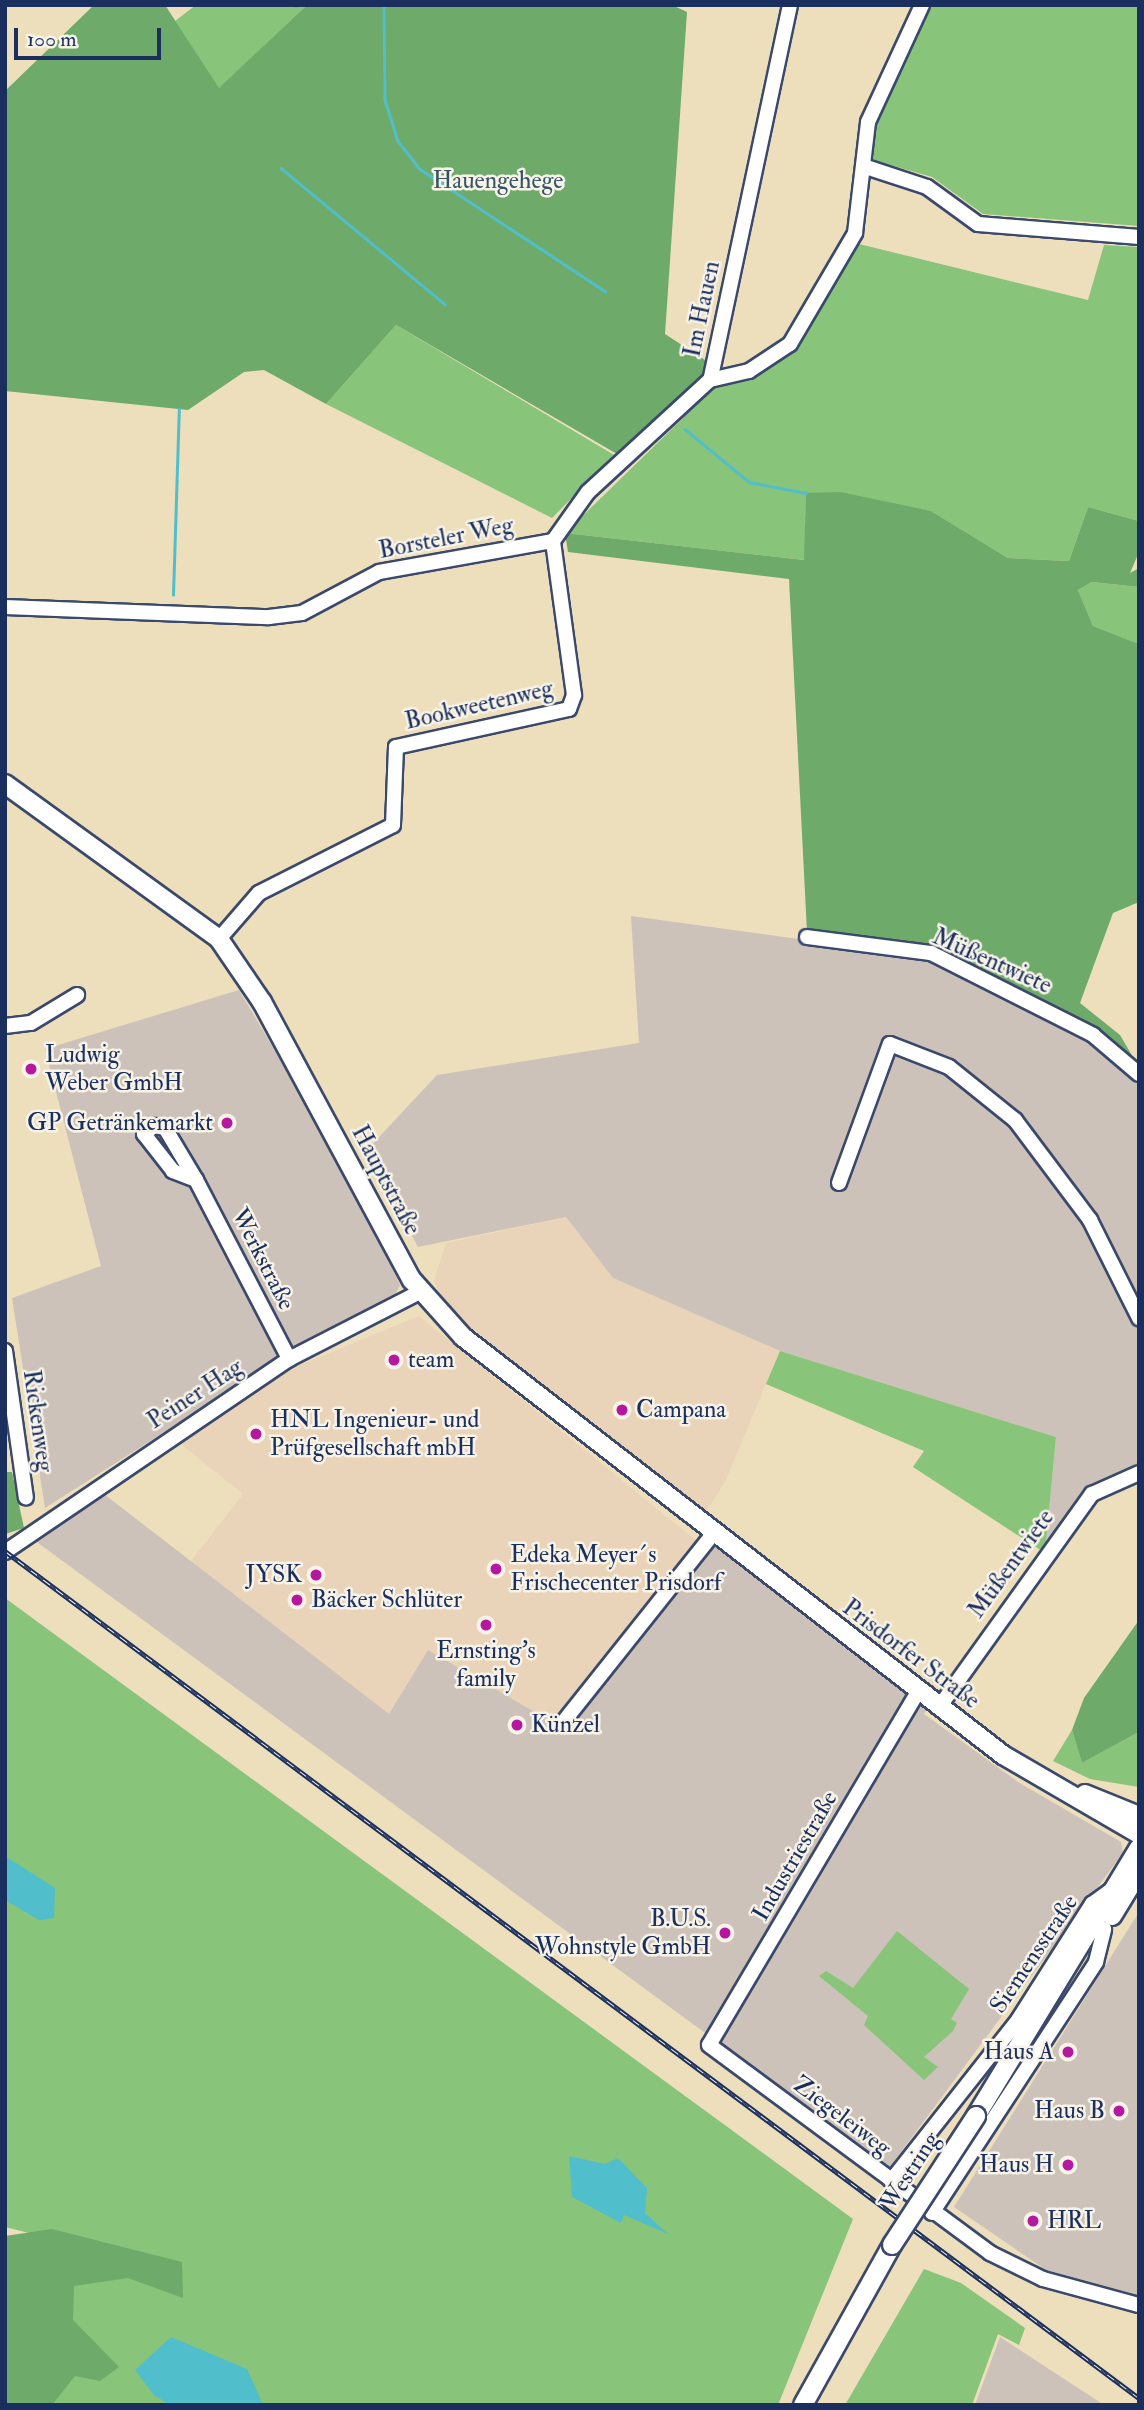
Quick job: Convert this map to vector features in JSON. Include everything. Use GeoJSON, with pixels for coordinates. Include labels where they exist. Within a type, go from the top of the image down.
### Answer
{"type":"FeatureCollection","features":[{"type":"Feature","properties":{"kind":"main road","name":"Hauptstraße"},"geometry":{"type":"LineString","coordinates":[[5,784],[219,939],[262,1002],[420,1292],[486,1357],[761,1572]]}},
{"type":"Feature","properties":{"kind":"main road","name":"Prisdorfer Straße"},"geometry":{"type":"LineString","coordinates":[[761,1572],[1032,1774],[1139,1834]]}},
{"type":"Feature","properties":{"kind":"main road","name":"Prisdorfer Straße"},"geometry":{"type":"LineString","coordinates":[[1032,1774],[1139,1815]]}},
{"type":"Feature","properties":{"kind":"main road"},"geometry":{"type":"LineString","coordinates":[[1119,1807],[1139,1805]]}},
{"type":"Feature","properties":{"kind":"main road","name":"Westring"},"geometry":{"type":"LineString","coordinates":[[1076,1975],[1114,1889],[1139,1848]]}},
{"type":"Feature","properties":{"kind":"main road","name":"Westring"},"geometry":{"type":"LineString","coordinates":[[803,2405],[892,2245],[976,2116],[1076,1975],[1139,1872]]}},
{"type":"Feature","properties":{"kind":"street","name":"Im Hauen"},"geometry":{"type":"LineString","coordinates":[[790,5],[710,380],[750,371],[790,344],[855,233],[868,122],[922,5]]}},
{"type":"Feature","properties":{"kind":"street"},"geometry":{"type":"LineString","coordinates":[[863,166],[927,187],[978,224],[1139,237]]}},
{"type":"Feature","properties":{"kind":"street"},"geometry":{"type":"LineString","coordinates":[[553,541],[588,492],[710,380]]}},
{"type":"Feature","properties":{"kind":"street","name":"Borsteler Weg"},"geometry":{"type":"LineString","coordinates":[[5,607],[269,617],[311,609],[379,572],[553,541]]}},
{"type":"Feature","properties":{"kind":"street","name":"Bookweetenweg"},"geometry":{"type":"LineString","coordinates":[[219,939],[259,893],[393,825],[396,747],[569,709],[574,695],[553,541]]}},
{"type":"Feature","properties":{"kind":"street","name":"Müßentwiete"},"geometry":{"type":"LineString","coordinates":[[807,937],[931,953],[1093,1035],[1139,1074]]}},
{"type":"Feature","properties":{"kind":"street"},"geometry":{"type":"LineString","coordinates":[[5,1026],[31,1023],[77,995]]}},
{"type":"Feature","properties":{"kind":"street"},"geometry":{"type":"LineString","coordinates":[[839,1182],[890,1044],[949,1067],[1015,1120],[1090,1220],[1139,1318]]}},
{"type":"Feature","properties":{"kind":"street","name":"Werkstraße"},"geometry":{"type":"LineString","coordinates":[[196,1180],[289,1359]]}},
{"type":"Feature","properties":{"kind":"street","name":"Peiner Hag"},"geometry":{"type":"LineString","coordinates":[[5,1552],[289,1359],[420,1292]]}},
{"type":"Feature","properties":{"kind":"street","name":"Rickenweg"},"geometry":{"type":"LineString","coordinates":[[5,1351],[26,1498]]}},
{"type":"Feature","properties":{"kind":"street","name":"Müßentwiete"},"geometry":{"type":"LineString","coordinates":[[940,1706],[1092,1494],[1139,1473]]}},
{"type":"Feature","properties":{"kind":"street"},"geometry":{"type":"LineString","coordinates":[[565,1720],[713,1534]]}},
{"type":"Feature","properties":{"kind":"street","name":"Industriestraße"},"geometry":{"type":"LineString","coordinates":[[709,2045],[919,1690]]}},
{"type":"Feature","properties":{"kind":"street","name":"Siemensstraße"},"geometry":{"type":"LineString","coordinates":[[891,2181],[980,2070],[1073,1936],[1092,1904],[1114,1889]]}},
{"type":"Feature","properties":{"kind":"street"},"geometry":{"type":"LineString","coordinates":[[932,2213],[1076,1975]]}},
{"type":"Feature","properties":{"kind":"street","name":"Ziegeleiweg"},"geometry":{"type":"LineString","coordinates":[[709,2045],[932,2213],[1017,2267],[1101,2299],[1139,2305]]}},
{"type":"Feature","properties":{"kind":"shaded area"},"geometry":{"type":"Polygon","coordinates":[[[631,916],[924,956],[1088,1038],[1129,1068],[1139,1085],[1139,1473],[1093,1499],[1045,1553],[1056,1437],[780,1351],[613,1278],[566,1217],[418,1247],[366,1151],[437,1075],[639,1043],[631,916]]]}},
{"type":"Feature","properties":{"kind":"shaded area"},"geometry":{"type":"Polygon","coordinates":[[[239,990],[348,1174],[400,1285],[394,1297],[299,1346],[45,1508],[12,1298],[101,1266],[45,1049],[239,990]]]}},
{"type":"Feature","properties":{"kind":"shaded area"},"geometry":{"type":"Polygon","coordinates":[[[566,1217],[613,1278],[780,1351],[725,1482],[702,1518],[447,1312],[434,1281],[446,1243],[566,1217]]]}},
{"type":"Feature","properties":{"kind":"shaded area"},"geometry":{"type":"Polygon","coordinates":[[[419,1316],[708,1550],[559,1726],[428,1650],[389,1715],[191,1561],[243,1494],[177,1441],[293,1368],[419,1316]]]}},
{"type":"Feature","properties":{"kind":"shaded area"},"geometry":{"type":"Polygon","coordinates":[[[100,1491],[389,1714],[428,1650],[559,1726],[713,1545],[928,1707],[924,1714],[1018,1782],[1121,1842],[1123,1853],[889,2168],[34,1540],[100,1491]]]}},
{"type":"Feature","properties":{"kind":"shaded area"},"geometry":{"type":"Polygon","coordinates":[[[1139,1912],[1139,2297],[1046,2270],[954,2207],[1139,1912]]]}},
{"type":"Feature","properties":{"kind":"shaded area"},"geometry":{"type":"Polygon","coordinates":[[[1000,2337],[1104,2405],[975,2405],[1000,2337]]]}},
{"type":"Feature","properties":{"kind":"green space","name":"Hauengehege"},"geometry":{"type":"Polygon","coordinates":[[[94,5],[165,5],[219,88],[307,5],[672,5],[687,12],[665,334],[708,362],[705,376],[617,454],[396,325],[326,404],[264,370],[244,372],[188,410],[5,391],[5,91],[94,5]]]}},
{"type":"Feature","properties":{"kind":"green space"},"geometry":{"type":"Polygon","coordinates":[[[196,5],[307,5],[219,89],[175,21],[196,5]]]}},
{"type":"Feature","properties":{"kind":"green space"},"geometry":{"type":"Polygon","coordinates":[[[930,5],[1139,5],[1139,226],[983,214],[932,177],[873,160],[874,121],[930,5]]]}},
{"type":"Feature","properties":{"kind":"green space"},"geometry":{"type":"Polygon","coordinates":[[[859,244],[1088,300],[1104,245],[1139,247],[1139,521],[1088,507],[1069,561],[1008,558],[931,511],[806,493],[805,560],[565,533],[714,388],[751,380],[798,349],[859,244]]]}},
{"type":"Feature","properties":{"kind":"green space"},"geometry":{"type":"Polygon","coordinates":[[[396,325],[614,455],[552,518],[326,404],[396,325]]]}},
{"type":"Feature","properties":{"kind":"green space"},"geometry":{"type":"Polygon","coordinates":[[[840,492],[931,511],[1008,558],[1069,561],[1088,507],[1139,521],[1139,552],[1130,573],[1139,568],[1139,587],[1092,582],[1078,590],[1093,626],[1139,644],[1139,902],[1113,913],[1080,1003],[1120,1035],[1137,1064],[932,950],[807,932],[789,579],[568,552],[565,533],[804,560],[806,493],[840,492]]]}},
{"type":"Feature","properties":{"kind":"green space"},"geometry":{"type":"Polygon","coordinates":[[[1092,582],[1139,587],[1139,644],[1093,626],[1078,590],[1092,582]]]}},
{"type":"Feature","properties":{"kind":"green space"},"geometry":{"type":"Polygon","coordinates":[[[780,1351],[1056,1437],[1045,1553],[913,1467],[924,1451],[766,1384],[780,1351]]]}},
{"type":"Feature","properties":{"kind":"green space"},"geometry":{"type":"Polygon","coordinates":[[[5,1472],[12,1472],[24,1528],[5,1534],[5,1472]]]}},
{"type":"Feature","properties":{"kind":"green space"},"geometry":{"type":"Polygon","coordinates":[[[5,1598],[853,2219],[778,2405],[41,2405],[73,2244],[5,2227],[5,1598]]]}},
{"type":"Feature","properties":{"kind":"green space"},"geometry":{"type":"Polygon","coordinates":[[[1139,1620],[1139,1732],[1082,1763],[1072,1730],[1084,1698],[1139,1620]]]}},
{"type":"Feature","properties":{"kind":"green space"},"geometry":{"type":"Polygon","coordinates":[[[1072,1730],[1082,1763],[1139,1732],[1139,1787],[1090,1779],[1053,1761],[1072,1730]]]}},
{"type":"Feature","properties":{"kind":"green space"},"geometry":{"type":"Polygon","coordinates":[[[897,1931],[969,1989],[951,2019],[957,2023],[953,2031],[924,2057],[938,2067],[924,2080],[864,2025],[868,2016],[819,1976],[826,1971],[853,1988],[897,1931]]]}},
{"type":"Feature","properties":{"kind":"green space"},"geometry":{"type":"Polygon","coordinates":[[[52,2229],[182,2262],[183,2298],[128,2278],[74,2286],[73,2320],[119,2367],[100,2381],[75,2376],[52,2405],[5,2405],[5,2236],[52,2229]]]}},
{"type":"Feature","properties":{"kind":"green space"},"geometry":{"type":"Polygon","coordinates":[[[924,2269],[961,2283],[1025,2328],[1019,2345],[998,2334],[972,2405],[845,2405],[924,2269]]]}},
{"type":"Feature","properties":{"kind":"water"},"geometry":{"type":"Polygon","coordinates":[[[5,1856],[55,1888],[54,1918],[39,1920],[5,1900],[5,1856]]]}},
{"type":"Feature","properties":{"kind":"water"},"geometry":{"type":"Polygon","coordinates":[[[569,2156],[605,2164],[618,2158],[647,2188],[645,2213],[668,2234],[624,2215],[621,2223],[572,2197],[569,2156]]]}},
{"type":"Feature","properties":{"kind":"water"},"geometry":{"type":"Polygon","coordinates":[[[171,2337],[247,2369],[263,2405],[170,2405],[154,2395],[135,2370],[171,2337]]]}},
{"type":"Feature","properties":{"kind":"waterway"},"geometry":{"type":"LineString","coordinates":[[384,5],[385,100],[398,141],[420,169],[605,291]]}},
{"type":"Feature","properties":{"kind":"waterway"},"geometry":{"type":"LineString","coordinates":[[281,168],[445,304]]}},
{"type":"Feature","properties":{"kind":"waterway"},"geometry":{"type":"LineString","coordinates":[[173,595],[179,409]]}},
{"type":"Feature","properties":{"kind":"waterway"},"geometry":{"type":"LineString","coordinates":[[685,429],[749,482],[806,493]]}},
{"type":"Feature","properties":{"kind":"railway"},"geometry":{"type":"LineString","coordinates":[[5,1551],[1139,2398]]}},
{"type":"Feature","properties":{"kind":"place","name":"Ludwig Weber GmbH"},"geometry":{"type":"Point","coordinates":[31,1069]}},
{"type":"Feature","properties":{"kind":"place","name":"GP Getränkemarkt"},"geometry":{"type":"Point","coordinates":[227,1123]}},
{"type":"Feature","properties":{"kind":"place","name":"team"},"geometry":{"type":"Point","coordinates":[394,1360]}},
{"type":"Feature","properties":{"kind":"place","name":"Campana"},"geometry":{"type":"Point","coordinates":[622,1410]}},
{"type":"Feature","properties":{"kind":"place","name":"HNL Ingenieur- und Prüfgesellschaft mbH"},"geometry":{"type":"Point","coordinates":[256,1434]}},
{"type":"Feature","properties":{"kind":"place","name":"Edeka Meyer´s Frischecenter Prisdorf"},"geometry":{"type":"Point","coordinates":[496,1569]}},
{"type":"Feature","properties":{"kind":"place","name":"JYSK"},"geometry":{"type":"Point","coordinates":[316,1575]}},
{"type":"Feature","properties":{"kind":"place","name":"Bäcker Schlüter"},"geometry":{"type":"Point","coordinates":[297,1600]}},
{"type":"Feature","properties":{"kind":"place","name":"Ernsting's family"},"geometry":{"type":"Point","coordinates":[486,1625]}},
{"type":"Feature","properties":{"kind":"place","name":"Künzel"},"geometry":{"type":"Point","coordinates":[517,1725]}},
{"type":"Feature","properties":{"kind":"place","name":"B.U.S. Wohnstyle GmbH"},"geometry":{"type":"Point","coordinates":[725,1933]}},
{"type":"Feature","properties":{"kind":"place","name":"Haus A"},"geometry":{"type":"Point","coordinates":[1068,2052]}},
{"type":"Feature","properties":{"kind":"place","name":"Haus B"},"geometry":{"type":"Point","coordinates":[1119,2111]}},
{"type":"Feature","properties":{"kind":"place","name":"Haus H"},"geometry":{"type":"Point","coordinates":[1068,2165]}},
{"type":"Feature","properties":{"kind":"place","name":"HRL"},"geometry":{"type":"Point","coordinates":[1033,2221]}}]}
